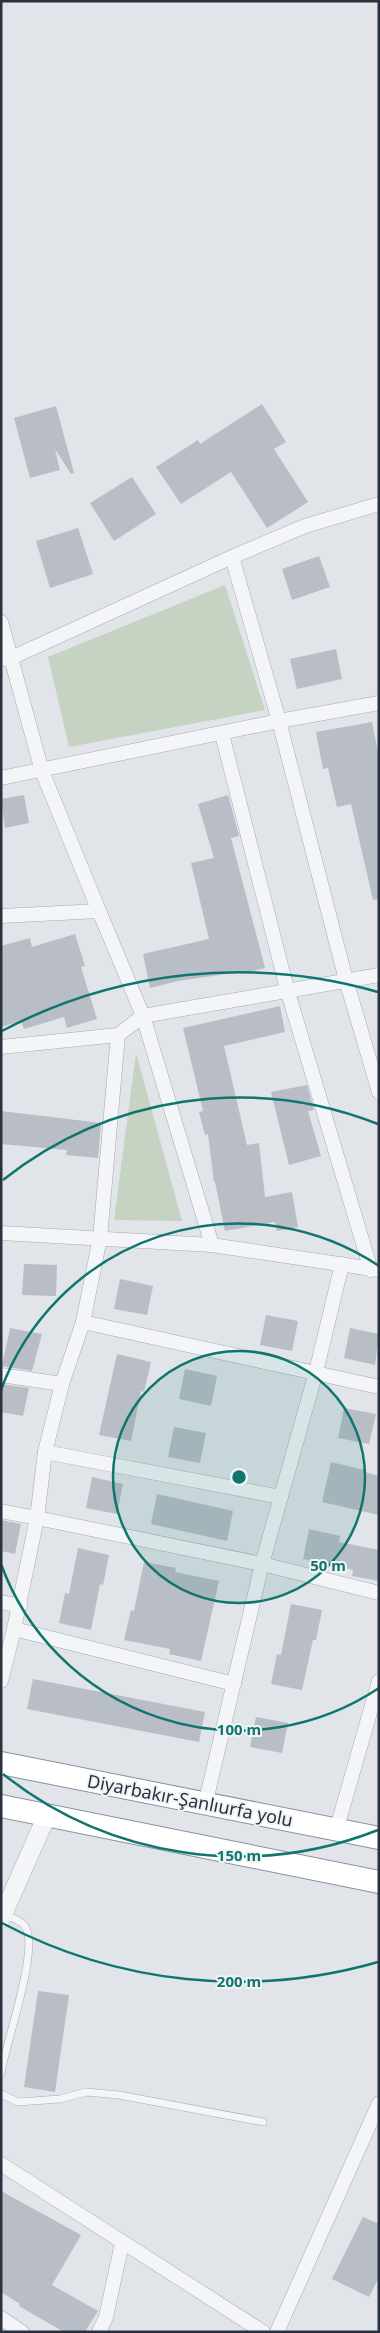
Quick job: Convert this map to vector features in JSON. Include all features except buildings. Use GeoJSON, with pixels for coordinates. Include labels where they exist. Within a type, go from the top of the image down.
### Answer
{"type":"FeatureCollection","features":[{"type":"Feature","properties":{"kind":"highway","name":"Diyarbakır-Şanlıurfa yolu"},"geometry":{"type":"LineString","coordinates":[[1,1763],[379,1838]]}},
{"type":"Feature","properties":{"kind":"highway"},"geometry":{"type":"LineString","coordinates":[[1,1806],[379,1882]]}},
{"type":"Feature","properties":{"kind":"street"},"geometry":{"type":"LineString","coordinates":[[6,659],[305,526],[379,504]]}},
{"type":"Feature","properties":{"kind":"street"},"geometry":{"type":"LineString","coordinates":[[232,557],[279,721],[346,980],[379,1092]]}},
{"type":"Feature","properties":{"kind":"street"},"geometry":{"type":"LineString","coordinates":[[1,622],[6,659],[42,770],[98,911],[143,1016],[212,1245]]}},
{"type":"Feature","properties":{"kind":"street"},"geometry":{"type":"LineString","coordinates":[[1,778],[279,721],[379,703]]}},
{"type":"Feature","properties":{"kind":"street"},"geometry":{"type":"LineString","coordinates":[[1,1232],[212,1245],[375,1270],[287,990],[222,734]]}},
{"type":"Feature","properties":{"kind":"street"},"geometry":{"type":"LineString","coordinates":[[1,916],[98,911]]}},
{"type":"Feature","properties":{"kind":"street"},"geometry":{"type":"LineString","coordinates":[[1,1047],[118,1035],[143,1016],[379,975]]}},
{"type":"Feature","properties":{"kind":"street"},"geometry":{"type":"LineString","coordinates":[[1,1681],[20,1606],[37,1518],[45,1452],[62,1384],[83,1322],[100,1238],[118,1035]]}},
{"type":"Feature","properties":{"kind":"street"},"geometry":{"type":"LineString","coordinates":[[205,1805],[262,1564],[316,1372],[342,1264]]}},
{"type":"Feature","properties":{"kind":"street"},"geometry":{"type":"LineString","coordinates":[[83,1322],[379,1387]]}},
{"type":"Feature","properties":{"kind":"street"},"geometry":{"type":"LineString","coordinates":[[1,1375],[62,1384]]}},
{"type":"Feature","properties":{"kind":"street"},"geometry":{"type":"LineString","coordinates":[[45,1452],[281,1497]]}},
{"type":"Feature","properties":{"kind":"street"},"geometry":{"type":"LineString","coordinates":[[1,1511],[262,1564],[379,1593]]}},
{"type":"Feature","properties":{"kind":"street"},"geometry":{"type":"LineString","coordinates":[[1,1602],[20,1606]]}},
{"type":"Feature","properties":{"kind":"street"},"geometry":{"type":"LineString","coordinates":[[14,1629],[234,1684]]}},
{"type":"Feature","properties":{"kind":"street"},"geometry":{"type":"LineString","coordinates":[[336,1830],[379,1681]]}},
{"type":"Feature","properties":{"kind":"street"},"geometry":{"type":"LineString","coordinates":[[2,1917],[47,1815]]}},
{"type":"Feature","properties":{"kind":"street"},"geometry":{"type":"LineString","coordinates":[[277,2332],[379,2102]]}},
{"type":"Feature","properties":{"kind":"street"},"geometry":{"type":"LineString","coordinates":[[1,2164],[263,2332]]}},
{"type":"Feature","properties":{"kind":"street"},"geometry":{"type":"LineString","coordinates":[[99,2332],[106,2317],[122,2243]]}},
{"type":"Feature","properties":{"kind":"street"},"geometry":{"type":"LineString","coordinates":[[1,2318],[22,2332]]}},
{"type":"Feature","properties":{"kind":"lane"},"geometry":{"type":"LineString","coordinates":[[1,2074],[9,2036],[21,1995],[29,1950],[29,1936],[24,1925],[2,1917]]}},
{"type":"Feature","properties":{"kind":"lane"},"geometry":{"type":"LineString","coordinates":[[1,2094],[18,2102],[60,2099],[86,2092],[119,2095],[263,2122]]}},
{"type":"Feature","properties":{"kind":"green space"},"geometry":{"type":"Polygon","coordinates":[[[225,585],[265,710],[69,747],[48,657],[225,585]]]}},
{"type":"Feature","properties":{"kind":"green space"},"geometry":{"type":"Polygon","coordinates":[[[136,1053],[182,1221],[114,1220],[136,1053]]]}}]}
